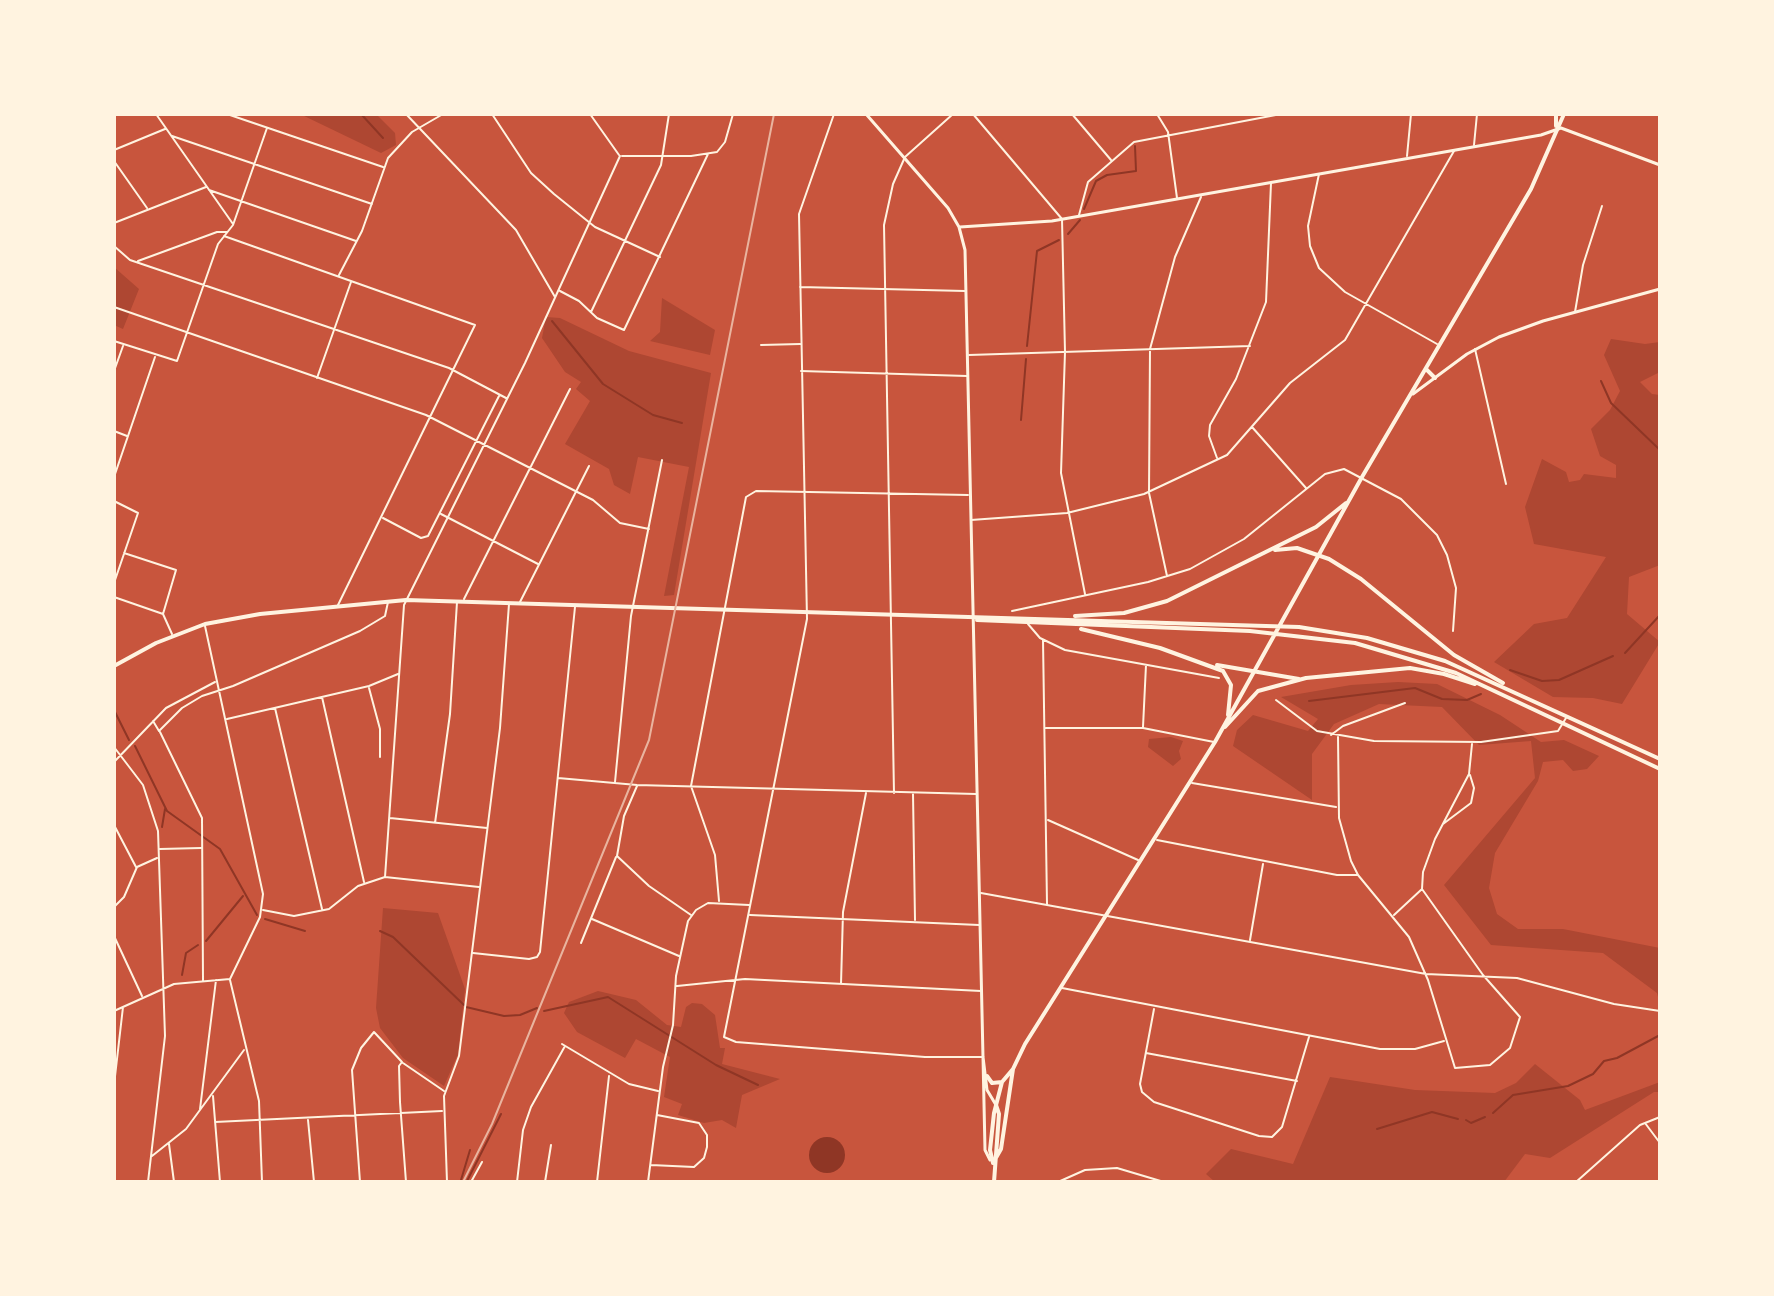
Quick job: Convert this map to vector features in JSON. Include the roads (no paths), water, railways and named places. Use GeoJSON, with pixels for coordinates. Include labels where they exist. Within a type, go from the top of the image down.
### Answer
{"type":"FeatureCollection","features":[{"type":"Feature","properties":{"kind":"highway"},"geometry":{"type":"LineString","coordinates":[[1556,114],[1556,129]]}},
{"type":"Feature","properties":{"kind":"highway"},"geometry":{"type":"LineString","coordinates":[[994,1182],[992,1162],[999,1114],[996,1105],[1002,1082],[1013,1069],[1215,742],[1362,477],[1531,189],[1564,114]]}},
{"type":"Feature","properties":{"kind":"highway"},"geometry":{"type":"LineString","coordinates":[[1426,368],[1435,378]]}},
{"type":"Feature","properties":{"kind":"highway"},"geometry":{"type":"LineString","coordinates":[[115,663],[172,635],[205,624],[249,615],[406,600],[975,619],[1116,614],[1148,608],[1266,553],[1325,522],[1351,498]]}},
{"type":"Feature","properties":{"kind":"highway"},"geometry":{"type":"LineString","coordinates":[[1266,553],[1291,547],[1318,555],[1361,579],[1462,661],[1530,698]]}},
{"type":"Feature","properties":{"kind":"highway"},"geometry":{"type":"LineString","coordinates":[[1058,618],[1299,627],[1411,649],[1530,698],[1660,759]]}},
{"type":"Feature","properties":{"kind":"highway"},"geometry":{"type":"LineString","coordinates":[[975,619],[1067,626],[1250,631],[1355,643],[1413,658],[1468,678],[1660,769]]}},
{"type":"Feature","properties":{"kind":"highway"},"geometry":{"type":"LineString","coordinates":[[1067,626],[1104,632],[1252,673],[1301,679]]}},
{"type":"Feature","properties":{"kind":"highway"},"geometry":{"type":"LineString","coordinates":[[1165,650],[1227,674],[1231,685],[1228,717]]}},
{"type":"Feature","properties":{"kind":"highway"},"geometry":{"type":"LineString","coordinates":[[1220,733],[1255,692],[1301,679],[1378,669],[1421,669],[1455,677],[1525,705]]}},
{"type":"Feature","properties":{"kind":"highway"},"geometry":{"type":"LineString","coordinates":[[992,1162],[1001,1149],[1013,1069]]}},
{"type":"Feature","properties":{"kind":"highway"},"geometry":{"type":"LineString","coordinates":[[987,1076],[992,1083],[1002,1082]]}},
{"type":"Feature","properties":{"kind":"main road"},"geometry":{"type":"LineString","coordinates":[[866,114],[948,208],[959,227],[965,250],[983,1057],[987,1090],[996,1105]]}},
{"type":"Feature","properties":{"kind":"main road"},"geometry":{"type":"LineString","coordinates":[[959,227],[1062,219],[1541,135],[1556,129],[1570,129],[1660,165]]}},
{"type":"Feature","properties":{"kind":"main road"},"geometry":{"type":"LineString","coordinates":[[1410,396],[1475,349],[1522,328],[1660,289]]}},
{"type":"Feature","properties":{"kind":"main road"},"geometry":{"type":"LineString","coordinates":[[983,1057],[980,1065],[985,1150],[992,1162]]}},
{"type":"Feature","properties":{"kind":"street"},"geometry":{"type":"LineString","coordinates":[[156,114],[233,225]]}},
{"type":"Feature","properties":{"kind":"street"},"geometry":{"type":"LineString","coordinates":[[227,114],[384,168]]}},
{"type":"Feature","properties":{"kind":"street"},"geometry":{"type":"LineString","coordinates":[[406,114],[516,230],[555,297]]}},
{"type":"Feature","properties":{"kind":"street"},"geometry":{"type":"LineString","coordinates":[[338,277],[357,241],[394,149],[419,128],[443,114]]}},
{"type":"Feature","properties":{"kind":"street"},"geometry":{"type":"LineString","coordinates":[[492,114],[531,173],[590,224],[660,257]]}},
{"type":"Feature","properties":{"kind":"street"},"geometry":{"type":"LineString","coordinates":[[590,114],[620,156]]}},
{"type":"Feature","properties":{"kind":"street"},"geometry":{"type":"LineString","coordinates":[[591,312],[663,154],[669,114]]}},
{"type":"Feature","properties":{"kind":"street"},"geometry":{"type":"LineString","coordinates":[[620,156],[708,154],[722,148],[733,114]]}},
{"type":"Feature","properties":{"kind":"street"},"geometry":{"type":"LineString","coordinates":[[834,114],[800,205],[807,614],[724,1037],[736,1042],[909,1056],[983,1057]]}},
{"type":"Feature","properties":{"kind":"street"},"geometry":{"type":"LineString","coordinates":[[894,793],[884,217],[905,157],[953,114]]}},
{"type":"Feature","properties":{"kind":"street"},"geometry":{"type":"LineString","coordinates":[[973,114],[1062,219],[1065,352],[1060,462],[1067,513],[1085,596]]}},
{"type":"Feature","properties":{"kind":"street"},"geometry":{"type":"LineString","coordinates":[[1072,114],[1112,161]]}},
{"type":"Feature","properties":{"kind":"street"},"geometry":{"type":"LineString","coordinates":[[1157,114],[1168,132],[1177,198]]}},
{"type":"Feature","properties":{"kind":"street"},"geometry":{"type":"LineString","coordinates":[[1079,215],[1086,185],[1134,142],[1168,132],[1281,114]]}},
{"type":"Feature","properties":{"kind":"street"},"geometry":{"type":"LineString","coordinates":[[1407,158],[1411,114]]}},
{"type":"Feature","properties":{"kind":"street"},"geometry":{"type":"LineString","coordinates":[[1474,146],[1477,114]]}},
{"type":"Feature","properties":{"kind":"street"},"geometry":{"type":"LineString","coordinates":[[114,341],[175,361],[218,244],[233,225],[267,128]]}},
{"type":"Feature","properties":{"kind":"street"},"geometry":{"type":"LineString","coordinates":[[114,150],[166,129]]}},
{"type":"Feature","properties":{"kind":"street"},"geometry":{"type":"LineString","coordinates":[[172,136],[372,204]]}},
{"type":"Feature","properties":{"kind":"street"},"geometry":{"type":"LineString","coordinates":[[971,520],[1067,513],[1149,493],[1218,460],[1239,445],[1290,383],[1340,346],[1454,149]]}},
{"type":"Feature","properties":{"kind":"street"},"geometry":{"type":"LineString","coordinates":[[559,291],[624,330],[708,154]]}},
{"type":"Feature","properties":{"kind":"street"},"geometry":{"type":"LineString","coordinates":[[385,877],[406,600],[559,291],[620,156]]}},
{"type":"Feature","properties":{"kind":"street"},"geometry":{"type":"LineString","coordinates":[[114,161],[148,209]]}},
{"type":"Feature","properties":{"kind":"street"},"geometry":{"type":"LineString","coordinates":[[1319,173],[1309,215],[1313,255],[1329,279],[1366,304],[1439,345]]}},
{"type":"Feature","properties":{"kind":"street"},"geometry":{"type":"LineString","coordinates":[[1218,460],[1209,427],[1250,346],[1268,287],[1271,182]]}},
{"type":"Feature","properties":{"kind":"street"},"geometry":{"type":"LineString","coordinates":[[114,223],[208,188],[357,241]]}},
{"type":"Feature","properties":{"kind":"street"},"geometry":{"type":"LineString","coordinates":[[1167,577],[1149,493],[1150,349],[1175,257],[1204,193]]}},
{"type":"Feature","properties":{"kind":"street"},"geometry":{"type":"LineString","coordinates":[[1575,312],[1583,265],[1602,206]]}},
{"type":"Feature","properties":{"kind":"street"},"geometry":{"type":"LineString","coordinates":[[137,262],[217,232],[475,325],[338,606]]}},
{"type":"Feature","properties":{"kind":"street"},"geometry":{"type":"LineString","coordinates":[[114,246],[137,262],[454,371],[507,398]]}},
{"type":"Feature","properties":{"kind":"street"},"geometry":{"type":"LineString","coordinates":[[317,378],[351,281]]}},
{"type":"Feature","properties":{"kind":"street"},"geometry":{"type":"LineString","coordinates":[[800,287],[966,291]]}},
{"type":"Feature","properties":{"kind":"street"},"geometry":{"type":"LineString","coordinates":[[114,307],[430,418],[576,491],[603,506],[620,523],[649,529]]}},
{"type":"Feature","properties":{"kind":"street"},"geometry":{"type":"LineString","coordinates":[[114,371],[123,344]]}},
{"type":"Feature","properties":{"kind":"street"},"geometry":{"type":"LineString","coordinates":[[761,345],[801,344]]}},
{"type":"Feature","properties":{"kind":"street"},"geometry":{"type":"LineString","coordinates":[[968,355],[1250,346]]}},
{"type":"Feature","properties":{"kind":"street"},"geometry":{"type":"LineString","coordinates":[[1475,349],[1506,484]]}},
{"type":"Feature","properties":{"kind":"street"},"geometry":{"type":"LineString","coordinates":[[114,477],[155,356]]}},
{"type":"Feature","properties":{"kind":"street"},"geometry":{"type":"LineString","coordinates":[[801,371],[968,376]]}},
{"type":"Feature","properties":{"kind":"street"},"geometry":{"type":"LineString","coordinates":[[435,823],[450,714],[460,600],[570,389]]}},
{"type":"Feature","properties":{"kind":"street"},"geometry":{"type":"LineString","coordinates":[[383,518],[424,539],[499,395]]}},
{"type":"Feature","properties":{"kind":"street"},"geometry":{"type":"LineString","coordinates":[[1252,427],[1307,489]]}},
{"type":"Feature","properties":{"kind":"street"},"geometry":{"type":"LineString","coordinates":[[114,431],[128,436]]}},
{"type":"Feature","properties":{"kind":"street"},"geometry":{"type":"LineString","coordinates":[[615,783],[633,608],[662,460]]}},
{"type":"Feature","properties":{"kind":"street"},"geometry":{"type":"LineString","coordinates":[[519,603],[589,466]]}},
{"type":"Feature","properties":{"kind":"street"},"geometry":{"type":"LineString","coordinates":[[1012,611],[1167,577],[1233,547],[1335,469],[1352,471],[1408,504],[1437,535],[1454,577],[1457,610],[1453,631]]}},
{"type":"Feature","properties":{"kind":"street"},"geometry":{"type":"LineString","coordinates":[[719,901],[715,855],[691,786],[747,495],[756,491],[971,495]]}},
{"type":"Feature","properties":{"kind":"street"},"geometry":{"type":"LineString","coordinates":[[114,501],[138,511],[114,583]]}},
{"type":"Feature","properties":{"kind":"street"},"geometry":{"type":"LineString","coordinates":[[439,513],[539,564]]}},
{"type":"Feature","properties":{"kind":"street"},"geometry":{"type":"LineString","coordinates":[[124,553],[176,570],[163,614],[172,635]]}},
{"type":"Feature","properties":{"kind":"street"},"geometry":{"type":"LineString","coordinates":[[114,597],[163,614]]}},
{"type":"Feature","properties":{"kind":"street"},"geometry":{"type":"LineString","coordinates":[[159,731],[189,703],[370,626],[387,615],[388,602]]}},
{"type":"Feature","properties":{"kind":"street"},"geometry":{"type":"LineString","coordinates":[[447,1182],[443,1111],[445,1092],[459,1056],[500,728],[509,603]]}},
{"type":"Feature","properties":{"kind":"street"},"geometry":{"type":"LineString","coordinates":[[472,952],[529,959],[540,953],[575,606]]}},
{"type":"Feature","properties":{"kind":"street"},"geometry":{"type":"LineString","coordinates":[[205,624],[253,836],[263,910],[230,979],[244,1050],[257,1091],[262,1182]]}},
{"type":"Feature","properties":{"kind":"street"},"geometry":{"type":"LineString","coordinates":[[1028,624],[1032,632],[1043,640],[1065,650],[1219,678]]}},
{"type":"Feature","properties":{"kind":"street"},"geometry":{"type":"LineString","coordinates":[[1043,640],[1047,905]]}},
{"type":"Feature","properties":{"kind":"street"},"geometry":{"type":"LineString","coordinates":[[1143,728],[1147,663]]}},
{"type":"Feature","properties":{"kind":"street"},"geometry":{"type":"LineString","coordinates":[[225,719],[369,686],[398,674]]}},
{"type":"Feature","properties":{"kind":"street"},"geometry":{"type":"LineString","coordinates":[[114,762],[180,698],[217,681]]}},
{"type":"Feature","properties":{"kind":"street"},"geometry":{"type":"LineString","coordinates":[[369,686],[380,729],[380,757]]}},
{"type":"Feature","properties":{"kind":"street"},"geometry":{"type":"LineString","coordinates":[[322,697],[365,883]]}},
{"type":"Feature","properties":{"kind":"street"},"geometry":{"type":"LineString","coordinates":[[1276,700],[1312,728],[1338,737],[1374,741],[1472,742],[1558,731],[1566,715]]}},
{"type":"Feature","properties":{"kind":"street"},"geometry":{"type":"LineString","coordinates":[[1331,735],[1343,726],[1405,703]]}},
{"type":"Feature","properties":{"kind":"street"},"geometry":{"type":"LineString","coordinates":[[275,708],[322,910]]}},
{"type":"Feature","properties":{"kind":"street"},"geometry":{"type":"LineString","coordinates":[[153,721],[200,808],[203,836],[203,980]]}},
{"type":"Feature","properties":{"kind":"street"},"geometry":{"type":"LineString","coordinates":[[1044,728],[1143,728],[1215,742]]}},
{"type":"Feature","properties":{"kind":"street"},"geometry":{"type":"LineString","coordinates":[[1338,737],[1338,807],[1344,843],[1358,875],[1409,937],[1426,974],[1455,1068],[1490,1065],[1502,1058],[1512,1045],[1520,1025],[1518,1013],[1483,975],[1422,889],[1423,872],[1442,825],[1469,774],[1472,742]]}},
{"type":"Feature","properties":{"kind":"street"},"geometry":{"type":"LineString","coordinates":[[114,747],[148,797],[157,825],[165,1036],[148,1182]]}},
{"type":"Feature","properties":{"kind":"street"},"geometry":{"type":"LineString","coordinates":[[1442,825],[1471,803],[1474,788],[1469,774]]}},
{"type":"Feature","properties":{"kind":"street"},"geometry":{"type":"LineString","coordinates":[[558,778],[637,785],[978,794]]}},
{"type":"Feature","properties":{"kind":"street"},"geometry":{"type":"LineString","coordinates":[[1191,783],[1338,807]]}},
{"type":"Feature","properties":{"kind":"street"},"geometry":{"type":"LineString","coordinates":[[581,943],[617,856],[624,816],[637,785]]}},
{"type":"Feature","properties":{"kind":"street"},"geometry":{"type":"LineString","coordinates":[[841,985],[843,920],[866,792]]}},
{"type":"Feature","properties":{"kind":"street"},"geometry":{"type":"LineString","coordinates":[[912,793],[915,922]]}},
{"type":"Feature","properties":{"kind":"street"},"geometry":{"type":"LineString","coordinates":[[389,818],[487,828]]}},
{"type":"Feature","properties":{"kind":"street"},"geometry":{"type":"LineString","coordinates":[[1047,820],[1141,862]]}},
{"type":"Feature","properties":{"kind":"street"},"geometry":{"type":"LineString","coordinates":[[114,825],[137,867]]}},
{"type":"Feature","properties":{"kind":"street"},"geometry":{"type":"LineString","coordinates":[[1156,839],[1337,875],[1358,875]]}},
{"type":"Feature","properties":{"kind":"street"},"geometry":{"type":"LineString","coordinates":[[158,849],[202,848]]}},
{"type":"Feature","properties":{"kind":"street"},"geometry":{"type":"LineString","coordinates":[[617,856],[649,886],[691,915]]}},
{"type":"Feature","properties":{"kind":"street"},"geometry":{"type":"LineString","coordinates":[[114,907],[124,897],[137,867],[158,858]]}},
{"type":"Feature","properties":{"kind":"street"},"geometry":{"type":"LineString","coordinates":[[1250,941],[1263,861]]}},
{"type":"Feature","properties":{"kind":"street"},"geometry":{"type":"LineString","coordinates":[[263,910],[294,916],[322,910],[336,906],[365,883],[385,877],[480,887]]}},
{"type":"Feature","properties":{"kind":"street"},"geometry":{"type":"LineString","coordinates":[[1393,915],[1422,889]]}},
{"type":"Feature","properties":{"kind":"street"},"geometry":{"type":"LineString","coordinates":[[981,893],[1426,974],[1528,980],[1616,1004],[1660,1011]]}},
{"type":"Feature","properties":{"kind":"street"},"geometry":{"type":"LineString","coordinates":[[648,1182],[680,957],[691,915],[702,906],[719,901],[749,905]]}},
{"type":"Feature","properties":{"kind":"street"},"geometry":{"type":"LineString","coordinates":[[747,915],[980,925]]}},
{"type":"Feature","properties":{"kind":"street"},"geometry":{"type":"LineString","coordinates":[[592,919],[680,957]]}},
{"type":"Feature","properties":{"kind":"street"},"geometry":{"type":"LineString","coordinates":[[114,936],[143,997]]}},
{"type":"Feature","properties":{"kind":"street"},"geometry":{"type":"LineString","coordinates":[[114,1011],[161,989],[203,980],[230,979]]}},
{"type":"Feature","properties":{"kind":"street"},"geometry":{"type":"LineString","coordinates":[[200,1110],[215,1008],[216,980]]}},
{"type":"Feature","properties":{"kind":"street"},"geometry":{"type":"LineString","coordinates":[[676,986],[733,981],[981,991]]}},
{"type":"Feature","properties":{"kind":"street"},"geometry":{"type":"LineString","coordinates":[[1061,988],[1389,1050],[1415,1049],[1445,1040]]}},
{"type":"Feature","properties":{"kind":"street"},"geometry":{"type":"LineString","coordinates":[[114,1085],[123,1006]]}},
{"type":"Feature","properties":{"kind":"street"},"geometry":{"type":"LineString","coordinates":[[1154,1008],[1140,1087],[1146,1097],[1259,1136],[1272,1137],[1280,1131],[1298,1081],[1309,1036]]}},
{"type":"Feature","properties":{"kind":"street"},"geometry":{"type":"LineString","coordinates":[[360,1182],[352,1065],[371,1034],[382,1037],[402,1062],[445,1092]]}},
{"type":"Feature","properties":{"kind":"street"},"geometry":{"type":"LineString","coordinates":[[517,1182],[519,1148],[531,1109],[563,1045],[635,1087],[659,1091]]}},
{"type":"Feature","properties":{"kind":"street"},"geometry":{"type":"LineString","coordinates":[[151,1157],[169,1144],[200,1110],[244,1050]]}},
{"type":"Feature","properties":{"kind":"street"},"geometry":{"type":"LineString","coordinates":[[1145,1053],[1298,1081]]}},
{"type":"Feature","properties":{"kind":"street"},"geometry":{"type":"LineString","coordinates":[[402,1062],[399,1066],[406,1182]]}},
{"type":"Feature","properties":{"kind":"street"},"geometry":{"type":"LineString","coordinates":[[597,1182],[610,1074]]}},
{"type":"Feature","properties":{"kind":"street"},"geometry":{"type":"LineString","coordinates":[[213,1094],[220,1182]]}},
{"type":"Feature","properties":{"kind":"street"},"geometry":{"type":"LineString","coordinates":[[215,1122],[355,1118],[443,1111]]}},
{"type":"Feature","properties":{"kind":"street"},"geometry":{"type":"LineString","coordinates":[[650,1165],[694,1167],[704,1158],[707,1147],[707,1135],[699,1123],[656,1115]]}},
{"type":"Feature","properties":{"kind":"street"},"geometry":{"type":"LineString","coordinates":[[1576,1182],[1644,1122],[1660,1117]]}},
{"type":"Feature","properties":{"kind":"street"},"geometry":{"type":"LineString","coordinates":[[308,1120],[314,1182]]}},
{"type":"Feature","properties":{"kind":"street"},"geometry":{"type":"LineString","coordinates":[[1644,1122],[1660,1143]]}},
{"type":"Feature","properties":{"kind":"street"},"geometry":{"type":"LineString","coordinates":[[169,1144],[174,1182]]}},
{"type":"Feature","properties":{"kind":"street"},"geometry":{"type":"LineString","coordinates":[[545,1182],[551,1145]]}},
{"type":"Feature","properties":{"kind":"street"},"geometry":{"type":"LineString","coordinates":[[471,1182],[482,1162]]}},
{"type":"Feature","properties":{"kind":"street"},"geometry":{"type":"LineString","coordinates":[[1058,1182],[1091,1169],[1117,1168],[1164,1182]]}},
{"type":"Feature","properties":{"kind":"street"},"geometry":{"type":"LineString","coordinates":[[1580,1177],[1584,1182]]}},
{"type":"Feature","properties":{"kind":"waterway"},"geometry":{"type":"LineString","coordinates":[[361,114],[383,138]]}},
{"type":"Feature","properties":{"kind":"waterway"},"geometry":{"type":"LineString","coordinates":[[1084,209],[1096,181],[1107,175],[1136,171],[1135,146]]}},
{"type":"Feature","properties":{"kind":"waterway"},"geometry":{"type":"LineString","coordinates":[[1068,234],[1080,220]]}},
{"type":"Feature","properties":{"kind":"waterway"},"geometry":{"type":"LineString","coordinates":[[1027,346],[1037,251],[1059,240]]}},
{"type":"Feature","properties":{"kind":"waterway"},"geometry":{"type":"LineString","coordinates":[[552,321],[603,384],[653,415],[682,423]]}},
{"type":"Feature","properties":{"kind":"waterway"},"geometry":{"type":"LineString","coordinates":[[1021,420],[1026,359]]}},
{"type":"Feature","properties":{"kind":"waterway"},"geometry":{"type":"LineString","coordinates":[[1601,381],[1611,403],[1660,450]]}},
{"type":"Feature","properties":{"kind":"waterway"},"geometry":{"type":"LineString","coordinates":[[1625,653],[1660,615]]}},
{"type":"Feature","properties":{"kind":"waterway"},"geometry":{"type":"LineString","coordinates":[[1510,670],[1542,681],[1559,680],[1613,656]]}},
{"type":"Feature","properties":{"kind":"waterway"},"geometry":{"type":"LineString","coordinates":[[1309,701],[1415,688],[1442,699],[1467,700],[1481,694]]}},
{"type":"Feature","properties":{"kind":"waterway"},"geometry":{"type":"LineString","coordinates":[[114,710],[129,740]]}},
{"type":"Feature","properties":{"kind":"waterway"},"geometry":{"type":"LineString","coordinates":[[135,746],[167,811],[220,849],[257,915]]}},
{"type":"Feature","properties":{"kind":"waterway"},"geometry":{"type":"LineString","coordinates":[[162,827],[165,809]]}},
{"type":"Feature","properties":{"kind":"waterway"},"geometry":{"type":"LineString","coordinates":[[206,941],[243,896]]}},
{"type":"Feature","properties":{"kind":"waterway"},"geometry":{"type":"LineString","coordinates":[[265,919],[305,931]]}},
{"type":"Feature","properties":{"kind":"waterway"},"geometry":{"type":"LineString","coordinates":[[380,931],[393,937],[464,1005]]}},
{"type":"Feature","properties":{"kind":"waterway"},"geometry":{"type":"LineString","coordinates":[[182,975],[186,953],[198,945]]}},
{"type":"Feature","properties":{"kind":"waterway"},"geometry":{"type":"LineString","coordinates":[[544,1011],[608,997],[716,1065],[758,1085]]}},
{"type":"Feature","properties":{"kind":"waterway"},"geometry":{"type":"LineString","coordinates":[[466,1007],[504,1016],[520,1015],[537,1008]]}},
{"type":"Feature","properties":{"kind":"waterway"},"geometry":{"type":"LineString","coordinates":[[1493,1113],[1513,1095],[1568,1086],[1593,1074],[1604,1061],[1617,1058],[1660,1035]]}},
{"type":"Feature","properties":{"kind":"waterway"},"geometry":{"type":"LineString","coordinates":[[1377,1129],[1432,1112],[1458,1119]]}},
{"type":"Feature","properties":{"kind":"waterway"},"geometry":{"type":"LineString","coordinates":[[467,1181],[501,1114]]}},
{"type":"Feature","properties":{"kind":"waterway"},"geometry":{"type":"LineString","coordinates":[[1466,1120],[1471,1123],[1485,1117]]}},
{"type":"Feature","properties":{"kind":"waterway"},"geometry":{"type":"LineString","coordinates":[[461,1180],[470,1150]]}},
{"type":"Feature","properties":{"kind":"railway"},"geometry":{"type":"LineString","coordinates":[[463,1182],[492,1124],[649,740],[774,114]]}}]}
